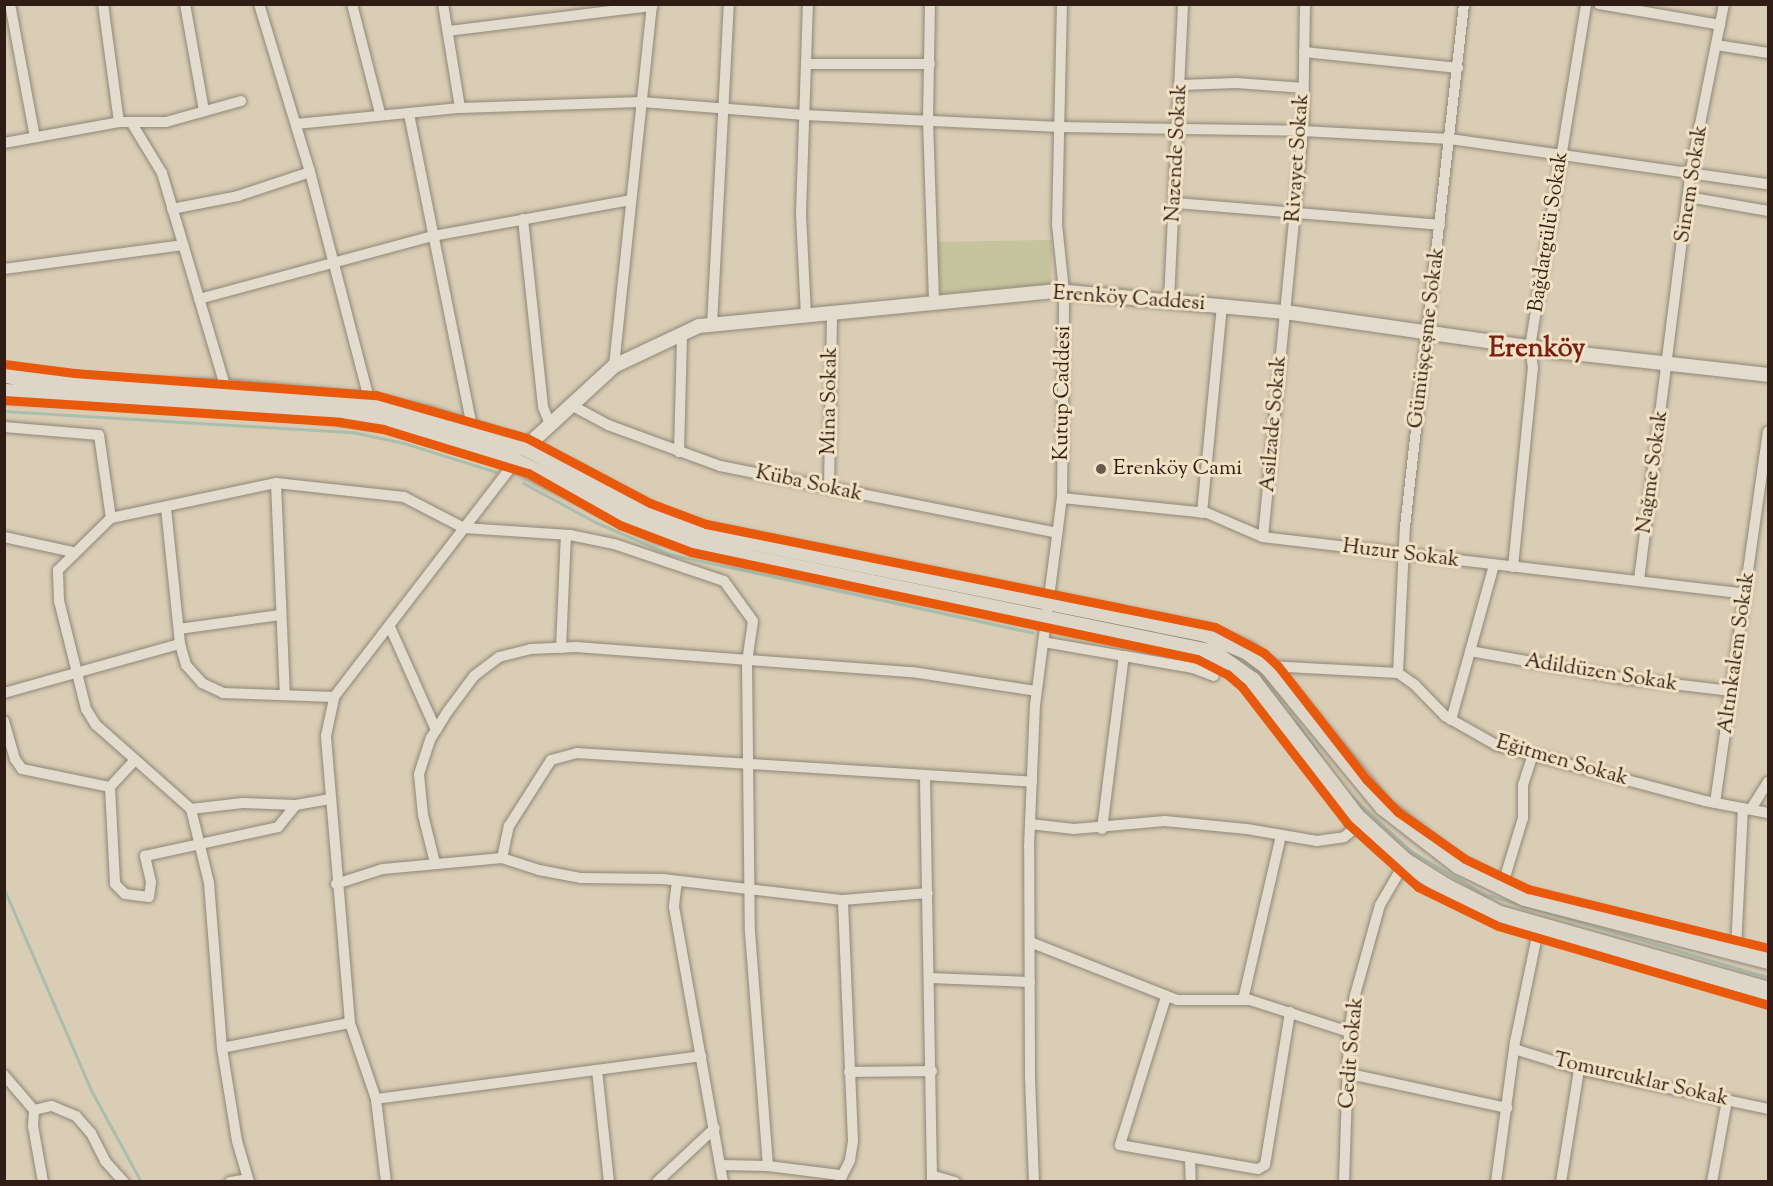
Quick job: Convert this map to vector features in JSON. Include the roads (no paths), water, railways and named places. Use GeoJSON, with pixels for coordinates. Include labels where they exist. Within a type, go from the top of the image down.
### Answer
{"type":"FeatureCollection","features":[{"type":"Feature","properties":{"kind":"main road"},"geometry":{"type":"LineString","coordinates":[[4,373],[32,380],[92,386],[226,389],[370,402],[473,430],[659,517],[706,532],[1206,633],[1248,651],[1268,666],[1384,807],[1434,848],[1502,887],[1594,916],[1736,950],[1768,960]]}},
{"type":"Feature","properties":{"kind":"main road"},"geometry":{"type":"LineString","coordinates":[[4,393],[251,404],[344,415],[439,433],[521,454],[668,536],[741,557],[1046,620],[1194,647],[1231,664],[1252,681],[1362,823],[1405,862],[1481,906],[1539,926],[1768,991]]}},
{"type":"Feature","properties":{"kind":"street"},"geometry":{"type":"LineString","coordinates":[[10,4],[35,137]]}},
{"type":"Feature","properties":{"kind":"street"},"geometry":{"type":"LineString","coordinates":[[104,4],[119,122]]}},
{"type":"Feature","properties":{"kind":"street"},"geometry":{"type":"LineString","coordinates":[[185,4],[204,111]]}},
{"type":"Feature","properties":{"kind":"street"},"geometry":{"type":"LineString","coordinates":[[259,4],[310,172],[370,402]]}},
{"type":"Feature","properties":{"kind":"street"},"geometry":{"type":"LineString","coordinates":[[352,4],[380,113]]}},
{"type":"Feature","properties":{"kind":"street"},"geometry":{"type":"LineString","coordinates":[[443,4],[460,108]]}},
{"type":"Feature","properties":{"kind":"street"},"geometry":{"type":"LineString","coordinates":[[712,325],[729,4]]}},
{"type":"Feature","properties":{"kind":"street"},"geometry":{"type":"LineString","coordinates":[[806,316],[801,213],[808,4]]}},
{"type":"Feature","properties":{"kind":"street"},"geometry":{"type":"LineString","coordinates":[[930,4],[928,120],[934,301]]}},
{"type":"Feature","properties":{"kind":"street","name":"Kutup Caddesi"},"geometry":{"type":"LineString","coordinates":[[1034,1182],[1030,824],[1036,690],[1062,498],[1064,291],[1057,224],[1062,4]]}},
{"type":"Feature","properties":{"kind":"street","name":"Nazende Sokak"},"geometry":{"type":"LineString","coordinates":[[1169,301],[1180,129],[1183,4]]}},
{"type":"Feature","properties":{"kind":"street","name":"Rivayet Sokak"},"geometry":{"type":"LineString","coordinates":[[1285,312],[1303,130],[1305,4]]}},
{"type":"Feature","properties":{"kind":"street","name":"Gümüşçeşme Sokak"},"geometry":{"type":"LineString","coordinates":[[1398,673],[1406,554],[1405,527],[1464,4]]}},
{"type":"Feature","properties":{"kind":"street","name":"Bağdatgülü Sokak"},"geometry":{"type":"LineString","coordinates":[[1513,567],[1533,368],[1530,347],[1587,4]]}},
{"type":"Feature","properties":{"kind":"street"},"geometry":{"type":"LineString","coordinates":[[1599,4],[1720,25]]}},
{"type":"Feature","properties":{"kind":"street","name":"Sinem Sokak"},"geometry":{"type":"LineString","coordinates":[[1668,364],[1690,174],[1724,4]]}},
{"type":"Feature","properties":{"kind":"street"},"geometry":{"type":"LineString","coordinates":[[448,31],[652,5],[614,366]]}},
{"type":"Feature","properties":{"kind":"street"},"geometry":{"type":"LineString","coordinates":[[1716,45],[1768,53]]}},
{"type":"Feature","properties":{"kind":"street"},"geometry":{"type":"LineString","coordinates":[[1304,52],[1458,68]]}},
{"type":"Feature","properties":{"kind":"street"},"geometry":{"type":"LineString","coordinates":[[806,64],[930,64]]}},
{"type":"Feature","properties":{"kind":"street"},"geometry":{"type":"LineString","coordinates":[[1180,85],[1236,83],[1304,88]]}},
{"type":"Feature","properties":{"kind":"street"},"geometry":{"type":"LineString","coordinates":[[4,143],[119,122],[166,122],[241,101]]}},
{"type":"Feature","properties":{"kind":"street"},"geometry":{"type":"LineString","coordinates":[[296,124],[380,113],[409,114],[460,108],[642,102],[804,115],[1060,127],[1303,130],[1450,139],[1768,184]]}},
{"type":"Feature","properties":{"kind":"street"},"geometry":{"type":"LineString","coordinates":[[409,114],[473,430]]}},
{"type":"Feature","properties":{"kind":"street"},"geometry":{"type":"LineString","coordinates":[[131,122],[162,173],[226,389]]}},
{"type":"Feature","properties":{"kind":"street"},"geometry":{"type":"LineString","coordinates":[[172,209],[238,196],[310,172]]}},
{"type":"Feature","properties":{"kind":"street"},"geometry":{"type":"LineString","coordinates":[[1688,197],[1768,211]]}},
{"type":"Feature","properties":{"kind":"street"},"geometry":{"type":"LineString","coordinates":[[199,299],[433,236],[631,200]]}},
{"type":"Feature","properties":{"kind":"street"},"geometry":{"type":"LineString","coordinates":[[1175,203],[1440,225]]}},
{"type":"Feature","properties":{"kind":"street"},"geometry":{"type":"LineString","coordinates":[[523,219],[543,407],[550,424]]}},
{"type":"Feature","properties":{"kind":"street"},"geometry":{"type":"LineString","coordinates":[[4,269],[183,245]]}},
{"type":"Feature","properties":{"kind":"street","name":"Erenköy Caddesi"},"geometry":{"type":"LineString","coordinates":[[521,454],[550,424],[614,366],[682,334],[712,325],[934,301],[1064,291],[1285,312],[1530,347],[1768,375]]}},
{"type":"Feature","properties":{"kind":"street"},"geometry":{"type":"LineString","coordinates":[[1202,513],[1222,306]]}},
{"type":"Feature","properties":{"kind":"street","name":"Asilzade Sokak"},"geometry":{"type":"LineString","coordinates":[[1263,537],[1285,312]]}},
{"type":"Feature","properties":{"kind":"street","name":"Mina Sokak"},"geometry":{"type":"LineString","coordinates":[[829,488],[832,313]]}},
{"type":"Feature","properties":{"kind":"street"},"geometry":{"type":"LineString","coordinates":[[679,452],[682,334]]}},
{"type":"Feature","properties":{"kind":"street","name":"Nağme Sokak"},"geometry":{"type":"LineString","coordinates":[[1639,580],[1668,364]]}},
{"type":"Feature","properties":{"kind":"street","name":"Küba Sokak"},"geometry":{"type":"LineString","coordinates":[[571,405],[608,425],[720,466],[1057,533]]}},
{"type":"Feature","properties":{"kind":"street"},"geometry":{"type":"LineString","coordinates":[[4,427],[99,435],[111,518]]}},
{"type":"Feature","properties":{"kind":"street","name":"Altınkalem Sokak"},"geometry":{"type":"LineString","coordinates":[[1715,803],[1768,432]]}},
{"type":"Feature","properties":{"kind":"street"},"geometry":{"type":"LineString","coordinates":[[386,1182],[376,1099],[350,1023],[336,884],[336,836],[330,799],[326,736],[334,698],[521,454]]}},
{"type":"Feature","properties":{"kind":"street"},"geometry":{"type":"LineString","coordinates":[[276,483],[285,695]]}},
{"type":"Feature","properties":{"kind":"street"},"geometry":{"type":"LineString","coordinates":[[230,1182],[249,1180],[237,1142],[222,1048],[202,842],[191,809],[96,725],[86,709],[59,601],[58,570],[73,552],[111,518],[276,483],[404,496],[464,528],[566,535],[614,544],[724,580],[753,621],[747,662],[750,765],[749,890],[753,999],[768,1166]]}},
{"type":"Feature","properties":{"kind":"street","name":"Huzur Sokak"},"geometry":{"type":"LineString","coordinates":[[1062,498],[1202,513],[1263,537],[1745,594]]}},
{"type":"Feature","properties":{"kind":"street"},"geometry":{"type":"LineString","coordinates":[[166,508],[180,644],[186,665],[213,688],[223,693],[334,698]]}},
{"type":"Feature","properties":{"kind":"street"},"geometry":{"type":"LineString","coordinates":[[561,648],[566,535]]}},
{"type":"Feature","properties":{"kind":"street"},"geometry":{"type":"LineString","coordinates":[[4,537],[73,552]]}},
{"type":"Feature","properties":{"kind":"street"},"geometry":{"type":"LineString","coordinates":[[1452,720],[1494,565]]}},
{"type":"Feature","properties":{"kind":"street"},"geometry":{"type":"LineString","coordinates":[[179,629],[280,615]]}},
{"type":"Feature","properties":{"kind":"street"},"geometry":{"type":"LineString","coordinates":[[390,627],[436,730]]}},
{"type":"Feature","properties":{"kind":"street"},"geometry":{"type":"LineString","coordinates":[[1043,642],[1194,668],[1214,676]]}},
{"type":"Feature","properties":{"kind":"street"},"geometry":{"type":"LineString","coordinates":[[4,693],[180,644]]}},
{"type":"Feature","properties":{"kind":"street"},"geometry":{"type":"LineString","coordinates":[[435,863],[423,815],[419,774],[436,730],[474,676],[499,657],[561,648],[912,672],[1036,690]]}},
{"type":"Feature","properties":{"kind":"street","name":"Adildüzen Sokak"},"geometry":{"type":"LineString","coordinates":[[1470,651],[1622,678],[1731,691]]}},
{"type":"Feature","properties":{"kind":"street"},"geometry":{"type":"LineString","coordinates":[[1102,829],[1124,656]]}},
{"type":"Feature","properties":{"kind":"street"},"geometry":{"type":"LineString","coordinates":[[1268,666],[1398,673]]}},
{"type":"Feature","properties":{"kind":"street","name":"Eğitmen Sokak"},"geometry":{"type":"LineString","coordinates":[[1398,673],[1452,720],[1496,745],[1715,803],[1768,813]]}},
{"type":"Feature","properties":{"kind":"street"},"geometry":{"type":"LineString","coordinates":[[4,721],[15,759],[22,769],[110,788]]}},
{"type":"Feature","properties":{"kind":"street"},"geometry":{"type":"LineString","coordinates":[[502,858],[509,826],[551,760],[577,753],[925,777],[1032,782]]}},
{"type":"Feature","properties":{"kind":"street"},"geometry":{"type":"LineString","coordinates":[[1502,887],[1523,818],[1524,785],[1533,754]]}},
{"type":"Feature","properties":{"kind":"street"},"geometry":{"type":"LineString","coordinates":[[135,760],[110,788],[115,884],[125,894],[149,897],[151,882],[146,856],[278,827],[296,805]]}},
{"type":"Feature","properties":{"kind":"street"},"geometry":{"type":"LineString","coordinates":[[925,777],[933,1179],[955,1182]]}},
{"type":"Feature","properties":{"kind":"street"},"geometry":{"type":"LineString","coordinates":[[1736,950],[1747,809],[1768,782]]}},
{"type":"Feature","properties":{"kind":"street"},"geometry":{"type":"LineString","coordinates":[[191,809],[243,803],[296,805],[330,799]]}},
{"type":"Feature","properties":{"kind":"street"},"geometry":{"type":"LineString","coordinates":[[1030,824],[1102,829],[1165,821],[1317,841],[1344,837],[1362,823]]}},
{"type":"Feature","properties":{"kind":"street"},"geometry":{"type":"LineString","coordinates":[[1243,1000],[1281,835]]}},
{"type":"Feature","properties":{"kind":"street"},"geometry":{"type":"LineString","coordinates":[[336,884],[384,869],[502,858],[539,870],[581,878],[677,881],[843,900],[928,893]]}},
{"type":"Feature","properties":{"kind":"street","name":"Cedit Sokak"},"geometry":{"type":"LineString","coordinates":[[1344,1182],[1350,1074],[1349,1032],[1355,994],[1380,905],[1405,862]]}},
{"type":"Feature","properties":{"kind":"street"},"geometry":{"type":"LineString","coordinates":[[677,881],[674,907],[723,1182]]}},
{"type":"Feature","properties":{"kind":"street"},"geometry":{"type":"LineString","coordinates":[[721,1165],[768,1166],[839,1178],[850,1160],[853,1141],[843,900]]}},
{"type":"Feature","properties":{"kind":"street"},"geometry":{"type":"LineString","coordinates":[[1496,1182],[1508,1108],[1514,1049],[1539,926]]}},
{"type":"Feature","properties":{"kind":"street"},"geometry":{"type":"LineString","coordinates":[[1030,942],[1166,997],[1196,1002],[1243,1000],[1290,1012],[1349,1032]]}},
{"type":"Feature","properties":{"kind":"street"},"geometry":{"type":"LineString","coordinates":[[930,978],[1030,982]]}},
{"type":"Feature","properties":{"kind":"street"},"geometry":{"type":"LineString","coordinates":[[1166,997],[1119,1144],[1190,1159],[1258,1169],[1265,1165],[1290,1012]]}},
{"type":"Feature","properties":{"kind":"street"},"geometry":{"type":"LineString","coordinates":[[222,1048],[350,1023]]}},
{"type":"Feature","properties":{"kind":"street","name":"Tomurcuklar Sokak"},"geometry":{"type":"LineString","coordinates":[[1514,1049],[1579,1070],[1768,1109]]}},
{"type":"Feature","properties":{"kind":"street"},"geometry":{"type":"LineString","coordinates":[[376,1099],[701,1056]]}},
{"type":"Feature","properties":{"kind":"street"},"geometry":{"type":"LineString","coordinates":[[597,1070],[609,1182]]}},
{"type":"Feature","properties":{"kind":"street"},"geometry":{"type":"LineString","coordinates":[[1561,1182],[1579,1070]]}},
{"type":"Feature","properties":{"kind":"street"},"geometry":{"type":"LineString","coordinates":[[849,1072],[932,1071]]}},
{"type":"Feature","properties":{"kind":"street"},"geometry":{"type":"LineString","coordinates":[[1350,1074],[1508,1108]]}},
{"type":"Feature","properties":{"kind":"street"},"geometry":{"type":"LineString","coordinates":[[4,1075],[34,1110],[33,1126],[43,1182]]}},
{"type":"Feature","properties":{"kind":"street"},"geometry":{"type":"LineString","coordinates":[[1712,1182],[1727,1100]]}},
{"type":"Feature","properties":{"kind":"street"},"geometry":{"type":"LineString","coordinates":[[34,1110],[52,1106],[76,1116],[91,1134],[105,1161],[124,1182]]}},
{"type":"Feature","properties":{"kind":"street"},"geometry":{"type":"LineString","coordinates":[[657,1182],[714,1128]]}},
{"type":"Feature","properties":{"kind":"street"},"geometry":{"type":"LineString","coordinates":[[1190,1159],[1191,1182]]}},
{"type":"Feature","properties":{"kind":"waterway"},"geometry":{"type":"LineString","coordinates":[[4,411],[352,432],[404,443],[496,472]]}},
{"type":"Feature","properties":{"kind":"waterway"},"geometry":{"type":"LineString","coordinates":[[523,483],[595,522],[669,554],[1033,633]]}},
{"type":"Feature","properties":{"kind":"waterway"},"geometry":{"type":"LineString","coordinates":[[1295,721],[1320,755]]}},
{"type":"Feature","properties":{"kind":"waterway"},"geometry":{"type":"LineString","coordinates":[[1351,796],[1412,852],[1484,894],[1768,977]]}},
{"type":"Feature","properties":{"kind":"waterway"},"geometry":{"type":"LineString","coordinates":[[4,889],[92,1092],[141,1182]]}},
{"type":"Feature","properties":{"kind":"place","name":"Erenköy Cami"},"geometry":{"type":"Point","coordinates":[1101,469]}},
{"type":"Feature","properties":{"kind":"district","name":"Erenköy"},"geometry":{"type":"Point","coordinates":[1537,350]}}]}
